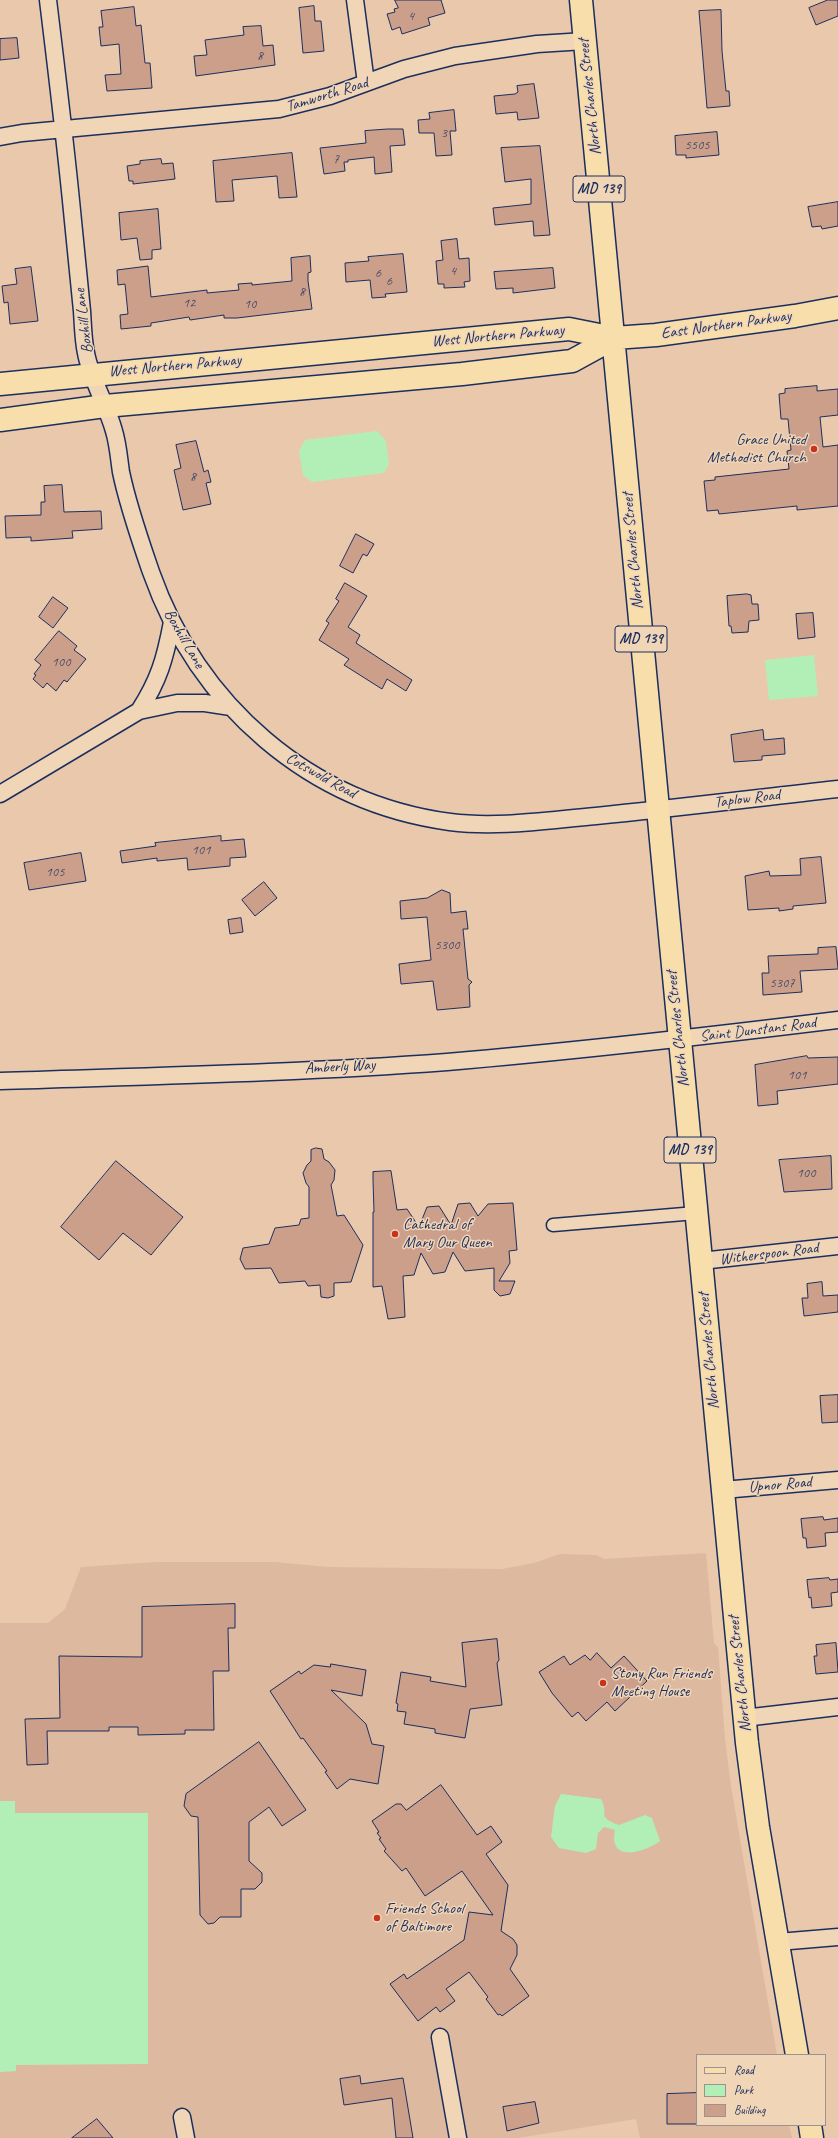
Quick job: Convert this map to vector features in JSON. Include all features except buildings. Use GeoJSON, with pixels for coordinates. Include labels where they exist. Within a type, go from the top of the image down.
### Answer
{"type":"FeatureCollection","features":[{"type":"Feature","properties":{"kind":"main road","name":"North Charles Street"},"geometry":{"type":"LineString","coordinates":[[581,0],[744,1718],[753,1794],[797,2054]]}},
{"type":"Feature","properties":{"kind":"main road","name":"East Northern Parkway"},"geometry":{"type":"LineString","coordinates":[[614,338],[656,335],[795,316],[838,308]]}},
{"type":"Feature","properties":{"kind":"main road","name":"West Northern Parkway"},"geometry":{"type":"LineString","coordinates":[[0,384],[569,329],[614,338]]}},
{"type":"Feature","properties":{"kind":"main road","name":"West Northern Parkway"},"geometry":{"type":"LineString","coordinates":[[0,420],[105,406],[455,374],[572,361],[614,338]]}},
{"type":"Feature","properties":{"kind":"main road"},"geometry":{"type":"LineString","coordinates":[[810,2126],[812,2138]]}},
{"type":"Feature","properties":{"kind":"street","name":"Boxhill Lane"},"geometry":{"type":"LineString","coordinates":[[48,0],[65,130],[86,353],[115,432],[122,474],[152,575],[172,622],[210,682],[231,707]]}},
{"type":"Feature","properties":{"kind":"street"},"geometry":{"type":"LineString","coordinates":[[355,0],[366,84]]}},
{"type":"Feature","properties":{"kind":"street","name":"Tamworth Road"},"geometry":{"type":"LineString","coordinates":[[0,137],[22,133],[279,109],[330,96],[404,69],[455,56],[537,44],[585,41]]}},
{"type":"Feature","properties":{"kind":"street"},"geometry":{"type":"LineString","coordinates":[[139,711],[152,690],[161,671],[172,622]]}},
{"type":"Feature","properties":{"kind":"street"},"geometry":{"type":"LineString","coordinates":[[0,794],[139,711],[177,703],[205,703],[231,707]]}},
{"type":"Feature","properties":{"kind":"street","name":"Cotswold Road"},"geometry":{"type":"LineString","coordinates":[[231,707],[267,744],[306,771],[366,800],[410,814],[462,823],[496,824],[657,810]]}},
{"type":"Feature","properties":{"kind":"street","name":"Taplow Road"},"geometry":{"type":"LineString","coordinates":[[657,810],[838,789]]}},
{"type":"Feature","properties":{"kind":"street","name":"Saint Dunstans Road"},"geometry":{"type":"LineString","coordinates":[[679,1039],[838,1020]]}},
{"type":"Feature","properties":{"kind":"street","name":"Amberly Way"},"geometry":{"type":"LineString","coordinates":[[0,1081],[417,1064],[679,1039]]}},
{"type":"Feature","properties":{"kind":"street"},"geometry":{"type":"LineString","coordinates":[[553,1225],[696,1213]]}},
{"type":"Feature","properties":{"kind":"street","name":"Witherspoon Road"},"geometry":{"type":"LineString","coordinates":[[701,1261],[838,1246]]}},
{"type":"Feature","properties":{"kind":"street","name":"Upnor Road"},"geometry":{"type":"LineString","coordinates":[[723,1490],[838,1480]]}},
{"type":"Feature","properties":{"kind":"street"},"geometry":{"type":"LineString","coordinates":[[744,1718],[838,1707]]}},
{"type":"Feature","properties":{"kind":"street"},"geometry":{"type":"LineString","coordinates":[[778,1942],[838,1937]]}},
{"type":"Feature","properties":{"kind":"street"},"geometry":{"type":"LineString","coordinates":[[440,2037],[458,2138]]}},
{"type":"Feature","properties":{"kind":"street"},"geometry":{"type":"LineString","coordinates":[[182,2117],[186,2138]]}},
{"type":"Feature","properties":{"kind":"shaded area","name":"Friends School of Baltimore"},"geometry":{"type":"Polygon","coordinates":[[[706,1553],[714,1643],[718,1647],[725,1739],[731,1786],[777,2054],[696,2054],[696,2126],[789,2126],[792,2138],[640,2138],[636,2119],[518,2138],[0,2138],[0,1623],[48,1623],[65,1609],[81,1567],[156,1562],[275,1562],[328,1567],[502,1569],[534,1563],[560,1554],[596,1555],[604,1559],[706,1553]]]}},
{"type":"Feature","properties":{"kind":"green space"},"geometry":{"type":"Polygon","coordinates":[[[377,431],[386,441],[389,464],[384,473],[312,482],[303,475],[299,451],[305,440],[377,431]]]}},
{"type":"Feature","properties":{"kind":"green space"},"geometry":{"type":"Polygon","coordinates":[[[814,655],[818,696],[769,700],[765,660],[814,655]]]}},
{"type":"Feature","properties":{"kind":"green space"},"geometry":{"type":"Polygon","coordinates":[[[561,1794],[601,1799],[605,1817],[619,1825],[645,1815],[652,1818],[660,1841],[645,1849],[629,1852],[622,1851],[617,1847],[614,1840],[615,1830],[604,1827],[598,1833],[596,1849],[586,1853],[559,1848],[551,1837],[555,1806],[561,1794]]]}},
{"type":"Feature","properties":{"kind":"green space"},"geometry":{"type":"Polygon","coordinates":[[[0,1801],[15,1801],[15,1813],[148,1813],[148,2064],[16,2065],[16,2071],[0,2072],[0,1801]]]}},
{"type":"Feature","properties":{"kind":"place","name":"Grace United Methodist Church"},"geometry":{"type":"Point","coordinates":[814,449]}},
{"type":"Feature","properties":{"kind":"place","name":"Cathedral of Mary Our Queen"},"geometry":{"type":"Point","coordinates":[395,1234]}},
{"type":"Feature","properties":{"kind":"place","name":"Stony Run Friends Meeting House"},"geometry":{"type":"Point","coordinates":[603,1683]}},
{"type":"Feature","properties":{"kind":"place","name":"Friends School of Baltimore"},"geometry":{"type":"Point","coordinates":[377,1918]}}]}
